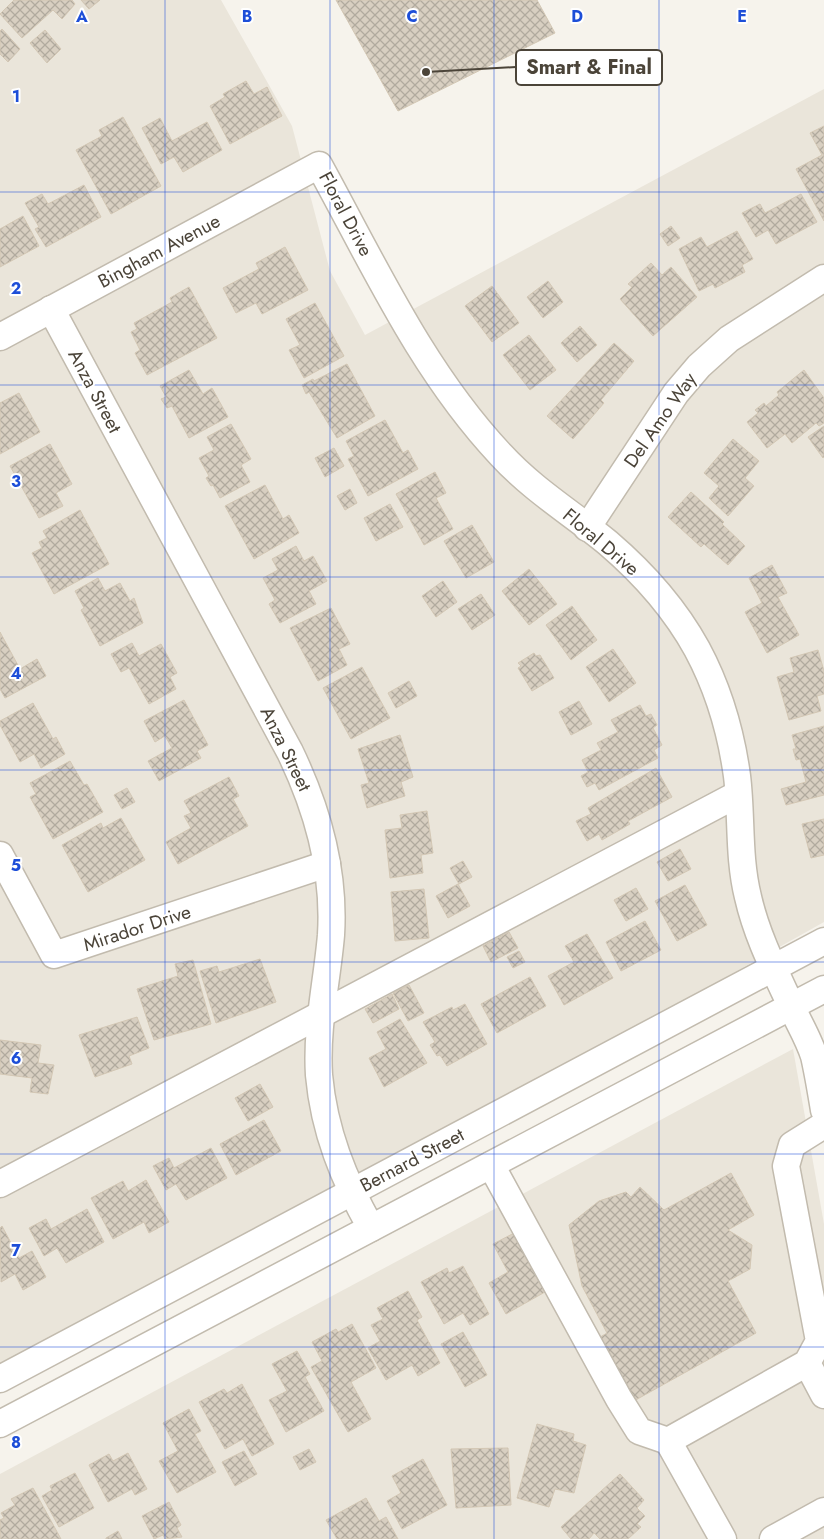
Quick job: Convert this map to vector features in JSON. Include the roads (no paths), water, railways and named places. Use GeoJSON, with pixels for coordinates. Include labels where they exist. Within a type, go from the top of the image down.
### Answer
{"type":"FeatureCollection","features":[{"type":"Feature","properties":{"kind":"street","name":"Bingham Avenue"},"geometry":{"type":"LineString","coordinates":[[0,336],[319,165]]}},
{"type":"Feature","properties":{"kind":"street","name":"Floral Drive"},"geometry":{"type":"LineString","coordinates":[[319,165],[407,327],[428,363],[463,412],[503,457],[547,498],[639,571],[671,609],[697,650],[717,694],[730,736],[738,794],[740,848],[747,895],[760,941],[813,1054],[824,1110]]}},
{"type":"Feature","properties":{"kind":"street","name":"Del Amo Way"},"geometry":{"type":"LineString","coordinates":[[587,528],[676,393],[699,366],[735,335],[824,278]]}},
{"type":"Feature","properties":{"kind":"street","name":"Anza Street"},"geometry":{"type":"LineString","coordinates":[[51,309],[302,777],[318,823],[327,864],[331,934],[320,1015],[320,1075],[327,1126],[342,1172],[371,1228]]}},
{"type":"Feature","properties":{"kind":"street"},"geometry":{"type":"LineString","coordinates":[[0,1184],[738,794]]}},
{"type":"Feature","properties":{"kind":"street","name":"Mirador Drive"},"geometry":{"type":"LineString","coordinates":[[0,855],[54,955],[327,864]]}},
{"type":"Feature","properties":{"kind":"street","name":"Bernard Street"},"geometry":{"type":"LineString","coordinates":[[0,1380],[824,941]]}},
{"type":"Feature","properties":{"kind":"street"},"geometry":{"type":"LineString","coordinates":[[0,1424],[824,989]]}},
{"type":"Feature","properties":{"kind":"street"},"geometry":{"type":"LineString","coordinates":[[668,1441],[807,1363],[819,1341],[786,1166],[792,1145],[824,1124]]}},
{"type":"Feature","properties":{"kind":"street"},"geometry":{"type":"LineString","coordinates":[[491,1165],[634,1423],[639,1431],[668,1441],[723,1539]]}},
{"type":"Feature","properties":{"kind":"street"},"geometry":{"type":"LineString","coordinates":[[807,1363],[824,1395]]}},
{"type":"Feature","properties":{"kind":"street"},"geometry":{"type":"LineString","coordinates":[[773,1539],[824,1511]]}},
{"type":"Feature","properties":{"kind":"place","name":"Smart & Final"},"geometry":{"type":"Point","coordinates":[426,72]}}]}
